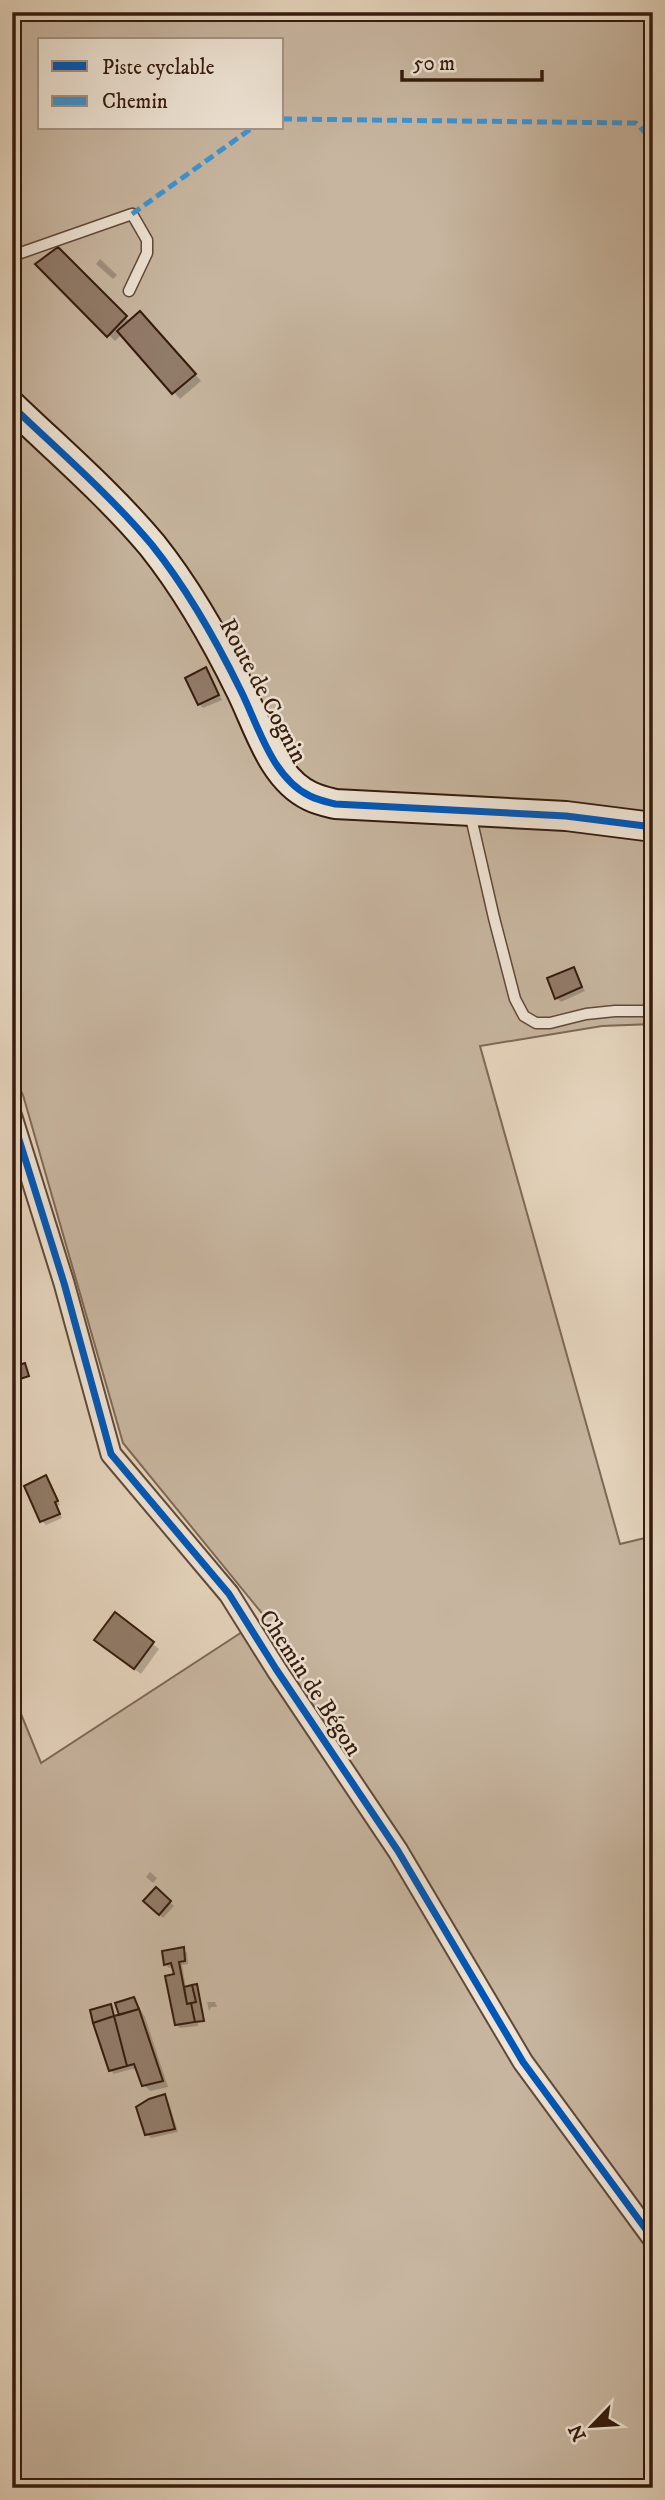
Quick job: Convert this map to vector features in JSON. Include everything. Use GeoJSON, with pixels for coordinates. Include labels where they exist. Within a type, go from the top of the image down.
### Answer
{"type":"FeatureCollection","features":[{"type":"Feature","properties":{"kind":"main road","name":"Route de Cognin"},"geometry":{"type":"LineString","coordinates":[[12,405],[98,488],[152,545],[212,633],[270,752],[288,779],[309,796],[335,804],[566,816],[653,827]]}},
{"type":"Feature","properties":{"kind":"street","name":"Chemin de Bégon"},"geometry":{"type":"LineString","coordinates":[[12,1117],[64,1283],[111,1454],[229,1594],[398,1851],[523,2062],[653,2239]]}},
{"type":"Feature","properties":{"kind":"lane"},"geometry":{"type":"LineString","coordinates":[[12,256],[132,214],[147,240],[146,253],[129,291]]}},
{"type":"Feature","properties":{"kind":"lane"},"geometry":{"type":"LineString","coordinates":[[470,811],[515,999],[524,1016],[536,1023],[550,1023],[606,1012],[653,1011]]}},
{"type":"Feature","properties":{"kind":"shaded area"},"geometry":{"type":"Polygon","coordinates":[[[12,12],[653,12],[653,1024],[602,1026],[480,1046],[620,1544],[653,1536],[653,2488],[12,2488],[12,1692],[41,1763],[265,1617],[123,1443],[23,1095],[12,1072],[12,12]]]}},
{"type":"Feature","properties":{"kind":"building"},"geometry":{"type":"Polygon","coordinates":[[[58,247],[127,316],[107,337],[35,264],[58,247]]]}},
{"type":"Feature","properties":{"kind":"building"},"geometry":{"type":"Polygon","coordinates":[[[140,311],[196,374],[172,394],[117,331],[140,311]]]}},
{"type":"Feature","properties":{"kind":"building"},"geometry":{"type":"Polygon","coordinates":[[[206,667],[219,695],[198,705],[185,678],[206,667]]]}},
{"type":"Feature","properties":{"kind":"building"},"geometry":{"type":"Polygon","coordinates":[[[574,967],[582,987],[555,999],[547,978],[574,967]]]}},
{"type":"Feature","properties":{"kind":"building"},"geometry":{"type":"Polygon","coordinates":[[[25,1363],[29,1376],[14,1381],[12,1367],[25,1363]]]}},
{"type":"Feature","properties":{"kind":"building"},"geometry":{"type":"Polygon","coordinates":[[[46,1475],[58,1501],[55,1502],[60,1514],[40,1522],[24,1486],[46,1475]]]}},
{"type":"Feature","properties":{"kind":"building"},"geometry":{"type":"Polygon","coordinates":[[[115,1612],[154,1642],[134,1669],[94,1640],[115,1612]]]}},
{"type":"Feature","properties":{"kind":"building"},"geometry":{"type":"Polygon","coordinates":[[[156,1887],[171,1901],[159,1915],[143,1901],[156,1887]]]}},
{"type":"Feature","properties":{"kind":"building"},"geometry":{"type":"Polygon","coordinates":[[[184,1947],[185,1961],[179,1962],[187,2004],[191,2003],[195,2022],[175,2025],[165,1976],[174,1974],[171,1963],[164,1965],[162,1951],[184,1947]]]}},
{"type":"Feature","properties":{"kind":"building"},"geometry":{"type":"Polygon","coordinates":[[[197,1984],[204,2021],[195,2022],[191,2003],[196,2002],[192,1985],[197,1984]]]}},
{"type":"Feature","properties":{"kind":"building"},"geometry":{"type":"Polygon","coordinates":[[[192,1985],[196,2002],[187,2004],[184,1987],[192,1985]]]}},
{"type":"Feature","properties":{"kind":"building"},"geometry":{"type":"Polygon","coordinates":[[[134,1997],[139,2009],[119,2015],[115,2003],[134,1997]]]}},
{"type":"Feature","properties":{"kind":"building"},"geometry":{"type":"Polygon","coordinates":[[[111,2004],[114,2016],[93,2023],[90,2010],[111,2004]]]}},
{"type":"Feature","properties":{"kind":"building"},"geometry":{"type":"Polygon","coordinates":[[[139,2009],[163,2081],[142,2086],[134,2064],[127,2066],[114,2016],[139,2009]]]}},
{"type":"Feature","properties":{"kind":"building"},"geometry":{"type":"Polygon","coordinates":[[[114,2016],[127,2066],[109,2071],[93,2023],[114,2016]]]}},
{"type":"Feature","properties":{"kind":"building"},"geometry":{"type":"Polygon","coordinates":[[[165,2094],[175,2129],[145,2135],[136,2107],[165,2094]]]}},
{"type":"Feature","properties":{"kind":"marked path"},"geometry":{"type":"LineString","coordinates":[[284,119],[636,123],[653,141]]}},
{"type":"Feature","properties":{"kind":"marked path"},"geometry":{"type":"LineString","coordinates":[[132,214],[249,130]]}},
{"type":"Feature","properties":{"kind":"cycle path"},"geometry":{"type":"LineString","coordinates":[[12,406],[119,509],[165,562],[211,634],[276,764],[297,788],[335,804],[566,816],[653,827]]}},
{"type":"Feature","properties":{"kind":"cycle path"},"geometry":{"type":"LineString","coordinates":[[12,1117],[64,1283],[111,1454],[229,1594],[398,1851],[523,2062],[653,2239]]}}]}
